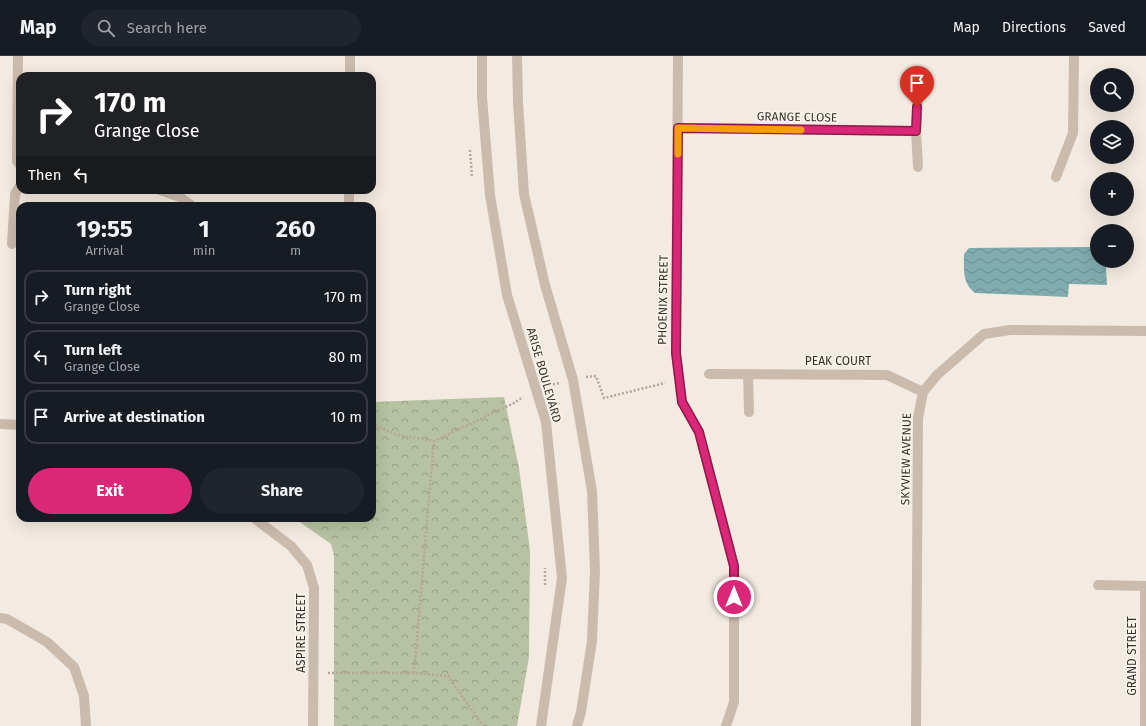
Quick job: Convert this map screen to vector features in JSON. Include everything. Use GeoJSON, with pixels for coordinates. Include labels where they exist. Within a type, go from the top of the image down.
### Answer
{"type":"FeatureCollection","features":[{"type":"Feature","properties":{"kind":"street"},"geometry":{"type":"LineString","coordinates":[[18,56],[18,72]]}},
{"type":"Feature","properties":{"kind":"street"},"geometry":{"type":"LineString","coordinates":[[350,56],[350,72]]}},
{"type":"Feature","properties":{"kind":"street","name":"ARISE BOULEVARD"},"geometry":{"type":"LineString","coordinates":[[482,56],[482,97],[490,195],[507,295],[546,422],[562,578],[541,726]]}},
{"type":"Feature","properties":{"kind":"street","name":"ARISE BOULEVARD"},"geometry":{"type":"LineString","coordinates":[[517,56],[518,102],[524,194],[544,284],[573,380],[592,491],[595,571],[592,640],[577,726]]}},
{"type":"Feature","properties":{"kind":"street","name":"PHOENIX STREET"},"geometry":{"type":"LineString","coordinates":[[678,56],[676,353],[682,402],[699,432],[734,566],[734,702],[726,726]]}},
{"type":"Feature","properties":{"kind":"street"},"geometry":{"type":"LineString","coordinates":[[1056,177],[1073,133],[1074,56]]}},
{"type":"Feature","properties":{"kind":"street"},"geometry":{"type":"LineString","coordinates":[[918,95],[916,131],[918,167]]}},
{"type":"Feature","properties":{"kind":"street","name":"GRANGE CLOSE"},"geometry":{"type":"LineString","coordinates":[[678,128],[916,131]]}},
{"type":"Feature","properties":{"kind":"street"},"geometry":{"type":"LineString","coordinates":[[12,244],[16,192]]}},
{"type":"Feature","properties":{"kind":"street"},"geometry":{"type":"LineString","coordinates":[[171,194],[180,197],[187,202]]}},
{"type":"Feature","properties":{"kind":"street","name":"SKYVIEW AVENUE"},"geometry":{"type":"LineString","coordinates":[[916,726],[918,418],[923,392],[937,375],[984,334],[1010,330],[1146,331]]}},
{"type":"Feature","properties":{"kind":"street","name":"PEAK COURT"},"geometry":{"type":"LineString","coordinates":[[709,374],[887,374],[923,392]]}},
{"type":"Feature","properties":{"kind":"street"},"geometry":{"type":"LineString","coordinates":[[748,374],[749,412]]}},
{"type":"Feature","properties":{"kind":"street"},"geometry":{"type":"LineString","coordinates":[[0,424],[16,425]]}},
{"type":"Feature","properties":{"kind":"street","name":"ASPIRE STREET"},"geometry":{"type":"LineString","coordinates":[[259,522],[291,546],[307,565],[314,588],[313,726]]}},
{"type":"Feature","properties":{"kind":"street","name":"GRAND STREET"},"geometry":{"type":"LineString","coordinates":[[1098,586],[1146,586],[1145,726]]}},
{"type":"Feature","properties":{"kind":"street"},"geometry":{"type":"LineString","coordinates":[[0,618],[7,619],[47,642],[74,667],[84,696],[86,726]]}},
{"type":"Feature","properties":{"kind":"path"},"geometry":{"type":"LineString","coordinates":[[470,148],[472,179]]}},
{"type":"Feature","properties":{"kind":"path"},"geometry":{"type":"LineString","coordinates":[[536,389],[596,376],[604,398],[679,379]]}},
{"type":"Feature","properties":{"kind":"path"},"geometry":{"type":"LineString","coordinates":[[376,426],[397,435],[434,441],[514,403],[524,396],[526,404]]}},
{"type":"Feature","properties":{"kind":"path"},"geometry":{"type":"LineString","coordinates":[[414,673],[434,441]]}},
{"type":"Feature","properties":{"kind":"path"},"geometry":{"type":"LineString","coordinates":[[545,563],[545,586]]}},
{"type":"Feature","properties":{"kind":"path"},"geometry":{"type":"LineString","coordinates":[[314,673],[414,673],[448,676],[483,726]]}},
{"type":"Feature","properties":{"kind":"green space"},"geometry":{"type":"Polygon","coordinates":[[[504,397],[519,468],[530,550],[529,657],[517,726],[334,726],[334,556],[331,544],[300,522],[376,522],[376,402],[504,397]]]}},
{"type":"Feature","properties":{"kind":"water"},"geometry":{"type":"Polygon","coordinates":[[[1090,247],[1090,268],[1106,268],[1107,285],[1069,284],[1068,297],[975,293],[968,285],[965,276],[964,254],[969,248],[1090,247]]]}},
{"type":"Feature","properties":{"kind":"slow traffic"},"geometry":{"type":"LineString","coordinates":[[678,154],[678,128],[801,130]]}},
{"type":"Feature","properties":{"kind":"route"},"geometry":{"type":"LineString","coordinates":[[734,597],[734,566],[699,432],[682,402],[676,353],[678,128],[916,131],[917,107]]}}]}
